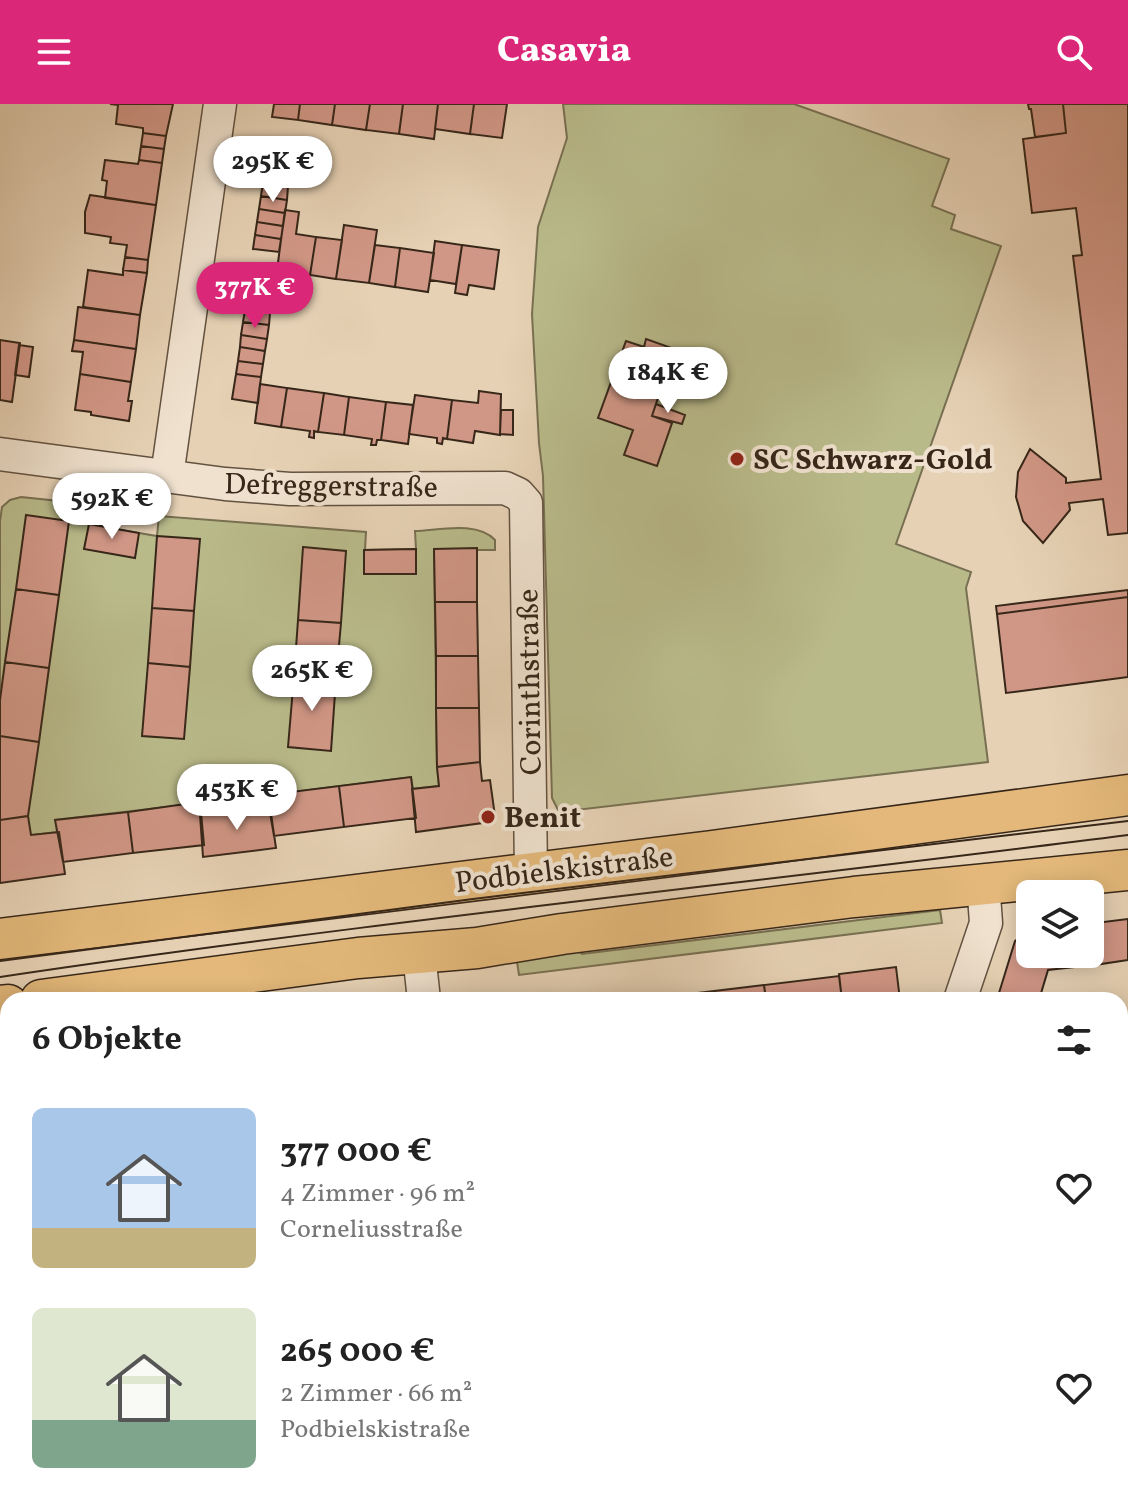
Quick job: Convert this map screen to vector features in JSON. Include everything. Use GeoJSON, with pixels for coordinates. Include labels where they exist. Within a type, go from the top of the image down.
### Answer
{"type":"FeatureCollection","features":[{"type":"Feature","properties":{"kind":"main road","name":"Podbielskistraße"},"geometry":{"type":"LineString","coordinates":[[0,939],[1128,795]]}},
{"type":"Feature","properties":{"kind":"main road"},"geometry":{"type":"LineString","coordinates":[[140,992],[358,958],[477,948],[562,934],[983,882],[1128,870]]}},
{"type":"Feature","properties":{"kind":"street"},"geometry":{"type":"LineString","coordinates":[[167,476],[220,104]]}},
{"type":"Feature","properties":{"kind":"street","name":"Defreggerstraße"},"geometry":{"type":"LineString","coordinates":[[0,454],[290,489],[505,488],[518,494]]}},
{"type":"Feature","properties":{"kind":"street","name":"Corinthstraße"},"geometry":{"type":"LineString","coordinates":[[518,494],[526,503],[531,873]]}},
{"type":"Feature","properties":{"kind":"street"},"geometry":{"type":"LineString","coordinates":[[963,992],[986,923],[983,882]]}},
{"type":"Feature","properties":{"kind":"street"},"geometry":{"type":"LineString","coordinates":[[419,954],[423,992]]}},
{"type":"Feature","properties":{"kind":"green space","name":"SC Schwarz-Gold"},"geometry":{"type":"Polygon","coordinates":[[[563,104],[794,104],[949,159],[932,206],[955,215],[951,229],[1001,246],[896,544],[971,572],[966,588],[988,762],[559,812],[552,798],[543,476],[532,314],[538,227],[567,138],[563,104]]]}},
{"type":"Feature","properties":{"kind":"green space"},"geometry":{"type":"Polygon","coordinates":[[[21,497],[59,501],[64,505],[62,520],[157,536],[159,516],[366,532],[365,550],[416,549],[415,531],[458,528],[487,534],[495,540],[495,550],[434,550],[439,786],[413,789],[411,777],[267,795],[268,807],[201,815],[199,803],[56,820],[57,832],[0,839],[0,521],[2,507],[10,500],[21,497]]]}},
{"type":"Feature","properties":{"kind":"green space"},"geometry":{"type":"Polygon","coordinates":[[[940,910],[942,923],[519,975],[516,955],[575,948],[582,954],[940,910]]]}},
{"type":"Feature","properties":{"kind":"building"},"geometry":{"type":"Polygon","coordinates":[[[110,104],[173,104],[166,136],[143,133],[143,128],[116,124],[118,105],[110,104]]]}},
{"type":"Feature","properties":{"kind":"building"},"geometry":{"type":"Polygon","coordinates":[[[274,104],[300,104],[298,120],[272,117],[274,104]]]}},
{"type":"Feature","properties":{"kind":"building"},"geometry":{"type":"Polygon","coordinates":[[[300,104],[335,104],[332,125],[298,120],[300,104]]]}},
{"type":"Feature","properties":{"kind":"building"},"geometry":{"type":"Polygon","coordinates":[[[335,104],[370,104],[366,130],[332,125],[335,104]]]}},
{"type":"Feature","properties":{"kind":"building"},"geometry":{"type":"Polygon","coordinates":[[[370,104],[403,104],[399,134],[366,130],[370,104]]]}},
{"type":"Feature","properties":{"kind":"building"},"geometry":{"type":"Polygon","coordinates":[[[403,104],[438,104],[434,139],[399,134],[403,104]]]}},
{"type":"Feature","properties":{"kind":"building"},"geometry":{"type":"Polygon","coordinates":[[[438,104],[474,104],[470,134],[435,129],[438,104]]]}},
{"type":"Feature","properties":{"kind":"building"},"geometry":{"type":"Polygon","coordinates":[[[474,104],[507,104],[502,138],[470,134],[474,104]]]}},
{"type":"Feature","properties":{"kind":"building"},"geometry":{"type":"Polygon","coordinates":[[[1028,104],[1063,104],[1066,133],[1035,137],[1028,104]]]}},
{"type":"Feature","properties":{"kind":"building"},"geometry":{"type":"Polygon","coordinates":[[[1063,104],[1128,104],[1128,533],[1108,535],[1103,499],[1069,503],[1070,510],[1043,543],[1023,521],[1016,497],[1018,472],[1030,449],[1066,478],[1066,483],[1101,479],[1073,256],[1082,255],[1076,208],[1032,213],[1023,139],[1066,133],[1063,104]]]}},
{"type":"Feature","properties":{"kind":"building"},"geometry":{"type":"Polygon","coordinates":[[[143,133],[166,136],[164,149],[141,146],[143,133]]]}},
{"type":"Feature","properties":{"kind":"building"},"geometry":{"type":"Polygon","coordinates":[[[141,146],[164,149],[162,163],[139,160],[141,146]]]}},
{"type":"Feature","properties":{"kind":"building"},"geometry":{"type":"Polygon","coordinates":[[[266,157],[292,160],[290,174],[264,171],[266,157]]]}},
{"type":"Feature","properties":{"kind":"building"},"geometry":{"type":"Polygon","coordinates":[[[105,160],[162,163],[156,205],[105,198],[107,181],[102,180],[105,160]]]}},
{"type":"Feature","properties":{"kind":"building"},"geometry":{"type":"Polygon","coordinates":[[[264,171],[290,174],[288,186],[263,182],[264,171]]]}},
{"type":"Feature","properties":{"kind":"building"},"geometry":{"type":"Polygon","coordinates":[[[263,182],[288,186],[287,200],[261,196],[263,182]]]}},
{"type":"Feature","properties":{"kind":"building"},"geometry":{"type":"Polygon","coordinates":[[[90,195],[156,205],[148,260],[125,257],[127,245],[110,243],[111,237],[85,233],[85,212],[90,195]]]}},
{"type":"Feature","properties":{"kind":"building"},"geometry":{"type":"Polygon","coordinates":[[[261,196],[287,200],[285,213],[259,209],[261,196]]]}},
{"type":"Feature","properties":{"kind":"building"},"geometry":{"type":"Polygon","coordinates":[[[259,209],[285,213],[283,226],[257,222],[259,209]]]}},
{"type":"Feature","properties":{"kind":"building"},"geometry":{"type":"Polygon","coordinates":[[[285,210],[299,212],[296,234],[316,237],[310,275],[277,270],[285,210]]]}},
{"type":"Feature","properties":{"kind":"building"},"geometry":{"type":"Polygon","coordinates":[[[257,222],[283,226],[281,239],[255,235],[257,222]]]}},
{"type":"Feature","properties":{"kind":"building"},"geometry":{"type":"Polygon","coordinates":[[[344,225],[377,230],[369,283],[336,279],[344,225]]]}},
{"type":"Feature","properties":{"kind":"building"},"geometry":{"type":"Polygon","coordinates":[[[255,235],[281,239],[279,252],[253,249],[255,235]]]}},
{"type":"Feature","properties":{"kind":"building"},"geometry":{"type":"Polygon","coordinates":[[[316,237],[342,240],[336,279],[310,275],[316,237]]]}},
{"type":"Feature","properties":{"kind":"building"},"geometry":{"type":"Polygon","coordinates":[[[435,241],[462,245],[456,284],[430,280],[435,241]]]}},
{"type":"Feature","properties":{"kind":"building"},"geometry":{"type":"Polygon","coordinates":[[[375,245],[400,248],[395,287],[369,283],[375,245]]]}},
{"type":"Feature","properties":{"kind":"building"},"geometry":{"type":"Polygon","coordinates":[[[462,245],[499,250],[494,289],[469,285],[467,295],[455,293],[462,245]]]}},
{"type":"Feature","properties":{"kind":"building"},"geometry":{"type":"Polygon","coordinates":[[[400,248],[434,253],[428,292],[395,287],[400,248]]]}},
{"type":"Feature","properties":{"kind":"building"},"geometry":{"type":"Polygon","coordinates":[[[125,257],[148,260],[147,273],[123,270],[125,257]]]}},
{"type":"Feature","properties":{"kind":"building"},"geometry":{"type":"Polygon","coordinates":[[[88,270],[123,275],[123,270],[147,273],[140,315],[83,307],[88,270]]]}},
{"type":"Feature","properties":{"kind":"building"},"geometry":{"type":"Polygon","coordinates":[[[247,296],[272,299],[270,313],[245,310],[247,296]]]}},
{"type":"Feature","properties":{"kind":"building"},"geometry":{"type":"Polygon","coordinates":[[[78,307],[140,315],[136,349],[74,340],[78,307]]]}},
{"type":"Feature","properties":{"kind":"building"},"geometry":{"type":"Polygon","coordinates":[[[245,310],[270,313],[269,325],[243,322],[245,310]]]}},
{"type":"Feature","properties":{"kind":"building"},"geometry":{"type":"Polygon","coordinates":[[[243,322],[269,325],[267,339],[241,335],[243,322]]]}},
{"type":"Feature","properties":{"kind":"building"},"geometry":{"type":"Polygon","coordinates":[[[241,335],[267,339],[265,351],[240,347],[241,335]]]}},
{"type":"Feature","properties":{"kind":"building"},"geometry":{"type":"Polygon","coordinates":[[[646,339],[680,351],[673,373],[667,371],[652,416],[672,423],[657,466],[624,455],[633,430],[598,418],[626,341],[644,347],[646,339]]]}},
{"type":"Feature","properties":{"kind":"building"},"geometry":{"type":"Polygon","coordinates":[[[0,340],[20,343],[12,402],[0,400],[0,340]]]}},
{"type":"Feature","properties":{"kind":"building"},"geometry":{"type":"Polygon","coordinates":[[[74,340],[136,349],[131,382],[80,374],[83,352],[72,351],[74,340]]]}},
{"type":"Feature","properties":{"kind":"building"},"geometry":{"type":"Polygon","coordinates":[[[19,345],[33,347],[29,377],[15,375],[19,345]]]}},
{"type":"Feature","properties":{"kind":"building"},"geometry":{"type":"Polygon","coordinates":[[[240,347],[265,351],[263,364],[238,361],[240,347]]]}},
{"type":"Feature","properties":{"kind":"building"},"geometry":{"type":"Polygon","coordinates":[[[238,361],[263,364],[261,377],[236,374],[238,361]]]}},
{"type":"Feature","properties":{"kind":"building"},"geometry":{"type":"Polygon","coordinates":[[[80,374],[131,382],[129,421],[75,410],[80,374]]]}},
{"type":"Feature","properties":{"kind":"building"},"geometry":{"type":"Polygon","coordinates":[[[236,374],[261,377],[258,403],[232,399],[236,374]]]}},
{"type":"Feature","properties":{"kind":"building"},"geometry":{"type":"Polygon","coordinates":[[[260,384],[287,388],[281,427],[255,423],[260,384]]]}},
{"type":"Feature","properties":{"kind":"building"},"geometry":{"type":"Polygon","coordinates":[[[287,388],[324,393],[318,432],[314,431],[314,438],[309,437],[310,431],[281,427],[287,388]]]}},
{"type":"Feature","properties":{"kind":"building"},"geometry":{"type":"Polygon","coordinates":[[[479,391],[501,394],[500,435],[475,431],[473,443],[447,439],[452,400],[478,403],[479,391]]]}},
{"type":"Feature","properties":{"kind":"building"},"geometry":{"type":"Polygon","coordinates":[[[324,393],[349,397],[344,435],[318,432],[324,393]]]}},
{"type":"Feature","properties":{"kind":"building"},"geometry":{"type":"Polygon","coordinates":[[[415,395],[452,400],[447,439],[443,438],[442,444],[437,443],[437,438],[409,434],[415,395]]]}},
{"type":"Feature","properties":{"kind":"building"},"geometry":{"type":"Polygon","coordinates":[[[349,397],[386,402],[381,440],[377,440],[376,445],[371,445],[372,439],[344,435],[349,397]]]}},
{"type":"Feature","properties":{"kind":"building"},"geometry":{"type":"Polygon","coordinates":[[[386,402],[413,405],[408,444],[381,440],[386,402]]]}},
{"type":"Feature","properties":{"kind":"building"},"geometry":{"type":"Polygon","coordinates":[[[656,404],[685,415],[682,424],[652,416],[656,404]]]}},
{"type":"Feature","properties":{"kind":"building"},"geometry":{"type":"Polygon","coordinates":[[[501,410],[513,410],[513,435],[500,434],[501,410]]]}},
{"type":"Feature","properties":{"kind":"building"},"geometry":{"type":"Polygon","coordinates":[[[26,515],[69,521],[59,595],[16,589],[26,515]]]}},
{"type":"Feature","properties":{"kind":"building"},"geometry":{"type":"Polygon","coordinates":[[[89,524],[139,533],[135,558],[84,549],[89,524]]]}},
{"type":"Feature","properties":{"kind":"building"},"geometry":{"type":"Polygon","coordinates":[[[157,536],[200,539],[194,611],[152,608],[157,536]]]}},
{"type":"Feature","properties":{"kind":"building"},"geometry":{"type":"Polygon","coordinates":[[[303,547],[346,551],[341,623],[298,620],[303,547]]]}},
{"type":"Feature","properties":{"kind":"building"},"geometry":{"type":"Polygon","coordinates":[[[477,548],[477,602],[435,602],[434,549],[477,548]]]}},
{"type":"Feature","properties":{"kind":"building"},"geometry":{"type":"Polygon","coordinates":[[[416,549],[416,574],[364,574],[364,550],[416,549]]]}},
{"type":"Feature","properties":{"kind":"building"},"geometry":{"type":"Polygon","coordinates":[[[16,589],[59,595],[49,668],[5,662],[16,589]]]}},
{"type":"Feature","properties":{"kind":"building"},"geometry":{"type":"Polygon","coordinates":[[[1128,590],[1128,597],[997,614],[996,606],[1128,590]]]}},
{"type":"Feature","properties":{"kind":"building"},"geometry":{"type":"Polygon","coordinates":[[[1128,597],[1128,677],[1006,693],[997,614],[1128,597]]]}},
{"type":"Feature","properties":{"kind":"building"},"geometry":{"type":"Polygon","coordinates":[[[435,602],[477,602],[478,656],[436,656],[435,602]]]}},
{"type":"Feature","properties":{"kind":"building"},"geometry":{"type":"Polygon","coordinates":[[[152,608],[194,611],[190,667],[148,663],[152,608]]]}},
{"type":"Feature","properties":{"kind":"building"},"geometry":{"type":"Polygon","coordinates":[[[298,620],[341,623],[336,679],[294,676],[298,620]]]}},
{"type":"Feature","properties":{"kind":"building"},"geometry":{"type":"Polygon","coordinates":[[[436,656],[478,656],[479,708],[436,708],[436,656]]]}},
{"type":"Feature","properties":{"kind":"building"},"geometry":{"type":"Polygon","coordinates":[[[5,662],[49,668],[39,742],[0,736],[0,700],[5,662]]]}},
{"type":"Feature","properties":{"kind":"building"},"geometry":{"type":"Polygon","coordinates":[[[148,663],[190,667],[184,739],[142,736],[148,663]]]}},
{"type":"Feature","properties":{"kind":"building"},"geometry":{"type":"Polygon","coordinates":[[[294,676],[336,679],[331,751],[288,747],[294,676]]]}},
{"type":"Feature","properties":{"kind":"building"},"geometry":{"type":"Polygon","coordinates":[[[436,708],[479,708],[480,762],[437,767],[436,708]]]}},
{"type":"Feature","properties":{"kind":"building"},"geometry":{"type":"Polygon","coordinates":[[[0,736],[39,742],[28,816],[0,820],[0,736]]]}},
{"type":"Feature","properties":{"kind":"building"},"geometry":{"type":"Polygon","coordinates":[[[480,762],[482,781],[490,780],[495,816],[490,822],[416,832],[412,789],[439,786],[437,767],[480,762]]]}},
{"type":"Feature","properties":{"kind":"building"},"geometry":{"type":"Polygon","coordinates":[[[411,777],[416,818],[344,827],[339,786],[411,777]]]}},
{"type":"Feature","properties":{"kind":"building"},"geometry":{"type":"Polygon","coordinates":[[[339,786],[344,827],[274,836],[267,795],[339,786]]]}},
{"type":"Feature","properties":{"kind":"building"},"geometry":{"type":"Polygon","coordinates":[[[200,802],[204,845],[133,853],[128,812],[200,802]]]}},
{"type":"Feature","properties":{"kind":"building"},"geometry":{"type":"Polygon","coordinates":[[[270,807],[276,848],[203,857],[200,815],[270,807]]]}},
{"type":"Feature","properties":{"kind":"building"},"geometry":{"type":"Polygon","coordinates":[[[128,812],[133,853],[63,862],[55,820],[128,812]]]}},
{"type":"Feature","properties":{"kind":"building"},"geometry":{"type":"Polygon","coordinates":[[[28,816],[31,835],[59,832],[65,874],[0,883],[0,820],[28,816]]]}},
{"type":"Feature","properties":{"kind":"building"},"geometry":{"type":"Polygon","coordinates":[[[1128,919],[1128,960],[1104,964],[1104,922],[1128,919]]]}},
{"type":"Feature","properties":{"kind":"building"},"geometry":{"type":"Polygon","coordinates":[[[1015,941],[1016,968],[1066,968],[1048,970],[1041,992],[999,992],[1015,941]]]}},
{"type":"Feature","properties":{"kind":"building"},"geometry":{"type":"Polygon","coordinates":[[[896,967],[899,992],[841,992],[839,974],[896,967]]]}},
{"type":"Feature","properties":{"kind":"building"},"geometry":{"type":"Polygon","coordinates":[[[839,976],[841,992],[765,992],[764,985],[839,976]]]}},
{"type":"Feature","properties":{"kind":"building"},"geometry":{"type":"Polygon","coordinates":[[[764,985],[765,992],[706,992],[764,985]]]}},
{"type":"Feature","properties":{"kind":"tram line"},"geometry":{"type":"LineString","coordinates":[[0,961],[473,899],[1128,821]]}},
{"type":"Feature","properties":{"kind":"tram line"},"geometry":{"type":"LineString","coordinates":[[0,977],[423,920],[1128,835]]}},
{"type":"Feature","properties":{"kind":"place","name":"SC Schwarz-Gold"},"geometry":{"type":"Point","coordinates":[737,459]}},
{"type":"Feature","properties":{"kind":"place","name":"Benit"},"geometry":{"type":"Point","coordinates":[488,817]}}]}
